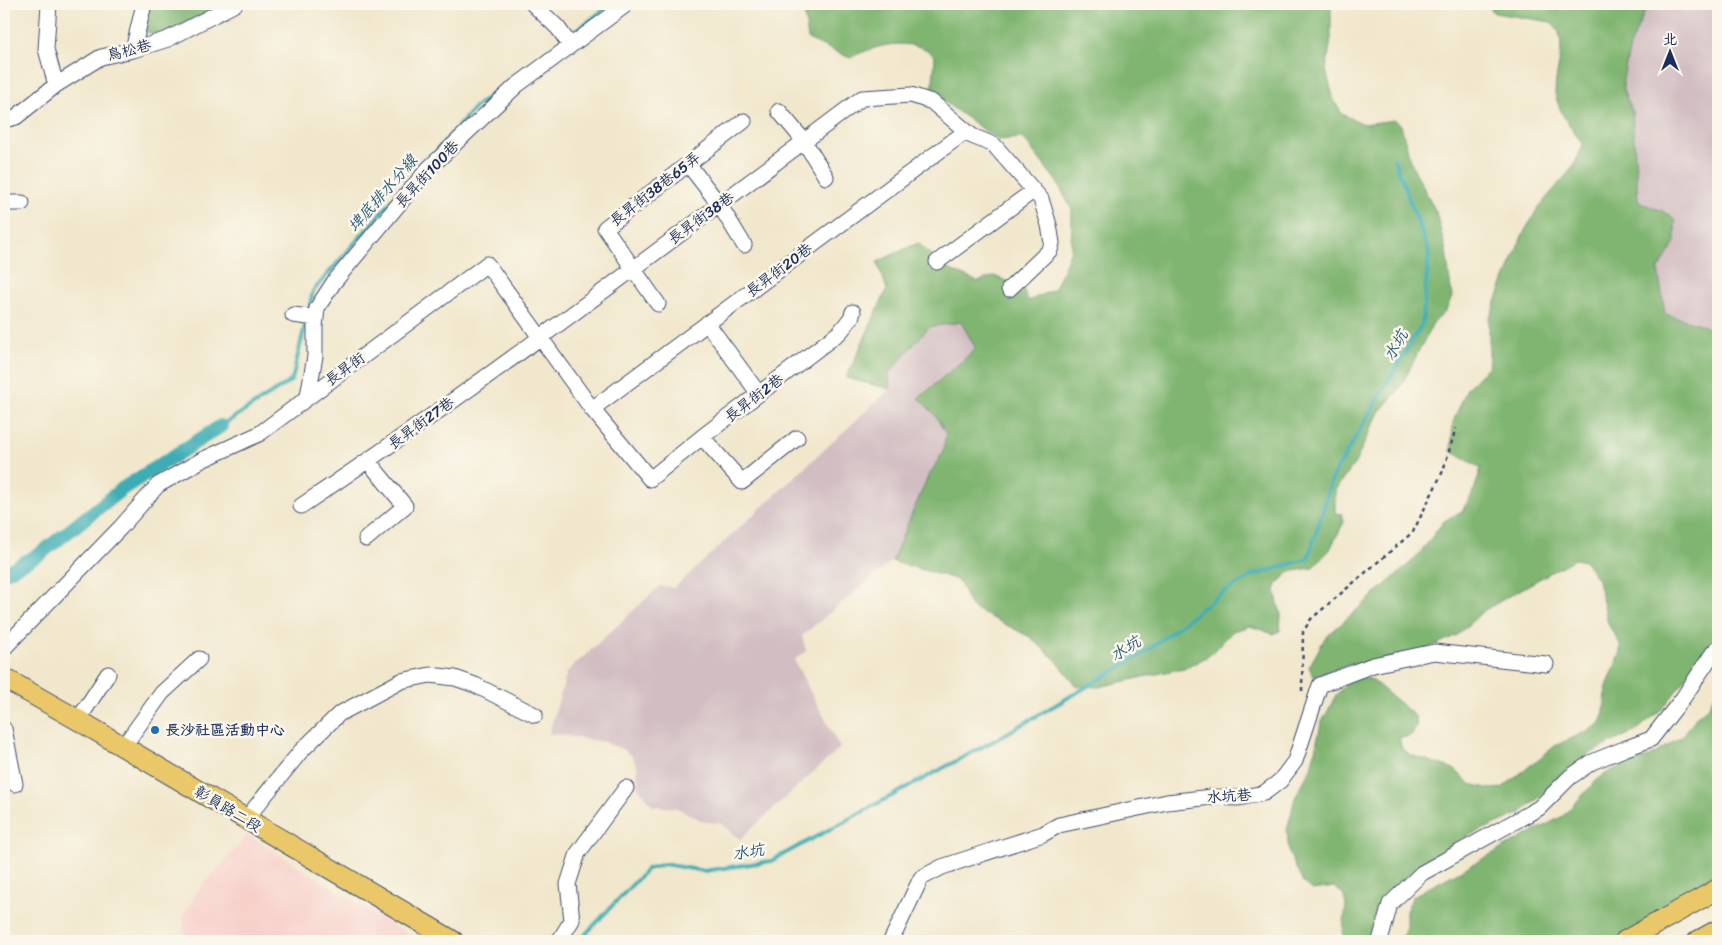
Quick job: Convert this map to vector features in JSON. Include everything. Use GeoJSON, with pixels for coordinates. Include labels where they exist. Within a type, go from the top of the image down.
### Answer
{"type":"FeatureCollection","features":[{"type":"Feature","properties":{"kind":"main road","name":"彰員路二段"},"geometry":{"type":"LineString","coordinates":[[4,678],[453,941]]}},
{"type":"Feature","properties":{"kind":"main road"},"geometry":{"type":"LineString","coordinates":[[1625,941],[1718,889]]}},
{"type":"Feature","properties":{"kind":"main road"},"geometry":{"type":"LineString","coordinates":[[1652,941],[1718,904]]}},
{"type":"Feature","properties":{"kind":"main road"},"geometry":{"type":"LineString","coordinates":[[1698,941],[1718,930]]}},
{"type":"Feature","properties":{"kind":"lane"},"geometry":{"type":"LineString","coordinates":[[49,4],[46,49],[56,85]]}},
{"type":"Feature","properties":{"kind":"lane"},"geometry":{"type":"LineString","coordinates":[[133,50],[144,4]]}},
{"type":"Feature","properties":{"kind":"lane","name":"鳥松巷"},"geometry":{"type":"LineString","coordinates":[[4,120],[16,117],[56,85],[100,56],[133,50],[168,39],[235,4]]}},
{"type":"Feature","properties":{"kind":"lane"},"geometry":{"type":"LineString","coordinates":[[533,4],[558,28],[570,45]]}},
{"type":"Feature","properties":{"kind":"lane","name":"長昇街100巷"},"geometry":{"type":"LineString","coordinates":[[308,396],[315,356],[317,308],[334,282],[428,169],[516,86],[627,4]]}},
{"type":"Feature","properties":{"kind":"lane","name":"長昇街38巷"},"geometry":{"type":"LineString","coordinates":[[539,337],[862,98],[912,95],[932,102],[965,132]]}},
{"type":"Feature","properties":{"kind":"lane"},"geometry":{"type":"LineString","coordinates":[[779,111],[804,142],[826,177]]}},
{"type":"Feature","properties":{"kind":"lane","name":"長昇街38巷65弄"},"geometry":{"type":"LineString","coordinates":[[634,268],[605,228],[744,121]]}},
{"type":"Feature","properties":{"kind":"lane"},"geometry":{"type":"LineString","coordinates":[[965,132],[994,145],[1041,199],[1049,225],[1052,243],[1050,250],[1008,288]]}},
{"type":"Feature","properties":{"kind":"lane","name":"長昇街20巷"},"geometry":{"type":"LineString","coordinates":[[592,409],[965,132]]}},
{"type":"Feature","properties":{"kind":"lane"},"geometry":{"type":"LineString","coordinates":[[688,164],[719,204],[744,245]]}},
{"type":"Feature","properties":{"kind":"lane"},"geometry":{"type":"LineString","coordinates":[[938,262],[1033,191]]}},
{"type":"Feature","properties":{"kind":"lane"},"geometry":{"type":"LineString","coordinates":[[4,203],[22,203]]}},
{"type":"Feature","properties":{"kind":"lane","name":"長昇街"},"geometry":{"type":"LineString","coordinates":[[4,648],[121,527],[158,485],[202,460],[259,434],[487,264],[592,409],[650,479]]}},
{"type":"Feature","properties":{"kind":"lane"},"geometry":{"type":"LineString","coordinates":[[634,268],[658,304]]}},
{"type":"Feature","properties":{"kind":"lane","name":"長昇街2巷"},"geometry":{"type":"LineString","coordinates":[[650,479],[840,332],[851,318],[853,312]]}},
{"type":"Feature","properties":{"kind":"lane"},"geometry":{"type":"LineString","coordinates":[[293,315],[316,318]]}},
{"type":"Feature","properties":{"kind":"lane"},"geometry":{"type":"LineString","coordinates":[[708,323],[759,394]]}},
{"type":"Feature","properties":{"kind":"lane","name":"長昇街27巷"},"geometry":{"type":"LineString","coordinates":[[301,506],[539,337]]}},
{"type":"Feature","properties":{"kind":"lane"},"geometry":{"type":"LineString","coordinates":[[702,437],[742,482],[798,438]]}},
{"type":"Feature","properties":{"kind":"lane"},"geometry":{"type":"LineString","coordinates":[[366,538],[405,506],[368,460]]}},
{"type":"Feature","properties":{"kind":"lane"},"geometry":{"type":"LineString","coordinates":[[1380,941],[1390,904],[1422,873],[1539,808],[1570,777],[1592,762],[1651,739],[1718,648]]}},
{"type":"Feature","properties":{"kind":"lane","name":"水坑巷"},"geometry":{"type":"LineString","coordinates":[[891,941],[921,878],[942,867],[1043,834],[1059,825],[1167,802],[1212,797],[1238,798],[1264,793],[1280,781],[1295,761],[1320,685],[1373,665],[1434,652],[1546,664]]}},
{"type":"Feature","properties":{"kind":"lane"},"geometry":{"type":"LineString","coordinates":[[123,747],[162,692],[199,659]]}},
{"type":"Feature","properties":{"kind":"lane"},"geometry":{"type":"LineString","coordinates":[[78,720],[108,674]]}},
{"type":"Feature","properties":{"kind":"lane"},"geometry":{"type":"LineString","coordinates":[[246,820],[301,751],[340,714],[401,681],[430,675],[455,678],[475,685],[535,715]]}},
{"type":"Feature","properties":{"kind":"lane"},"geometry":{"type":"LineString","coordinates":[[4,729],[15,784]]}},
{"type":"Feature","properties":{"kind":"lane"},"geometry":{"type":"LineString","coordinates":[[559,941],[572,920],[568,884],[578,853],[626,788]]}},
{"type":"Feature","properties":{"kind":"path"},"geometry":{"type":"LineString","coordinates":[[1302,697],[1303,632],[1311,619],[1413,532],[1444,471],[1456,428]]}},
{"type":"Feature","properties":{"kind":"shaded area"},"geometry":{"type":"Polygon","coordinates":[[[1648,4],[1718,4],[1718,337],[1703,325],[1665,314],[1658,270],[1675,242],[1668,211],[1647,207],[1638,200],[1632,111],[1623,90],[1623,79],[1630,46],[1648,4]]]}},
{"type":"Feature","properties":{"kind":"shaded area"},"geometry":{"type":"Polygon","coordinates":[[[961,322],[976,349],[919,398],[935,415],[946,434],[943,452],[926,481],[892,561],[802,636],[806,651],[794,660],[840,748],[740,839],[720,823],[705,822],[677,808],[653,806],[638,787],[637,766],[632,756],[624,750],[604,742],[549,733],[567,672],[660,586],[674,588],[890,389],[889,373],[929,327],[961,322]]]}},
{"type":"Feature","properties":{"kind":"shaded area"},"geometry":{"type":"Polygon","coordinates":[[[248,835],[419,941],[186,941],[183,917],[197,892],[248,835]]]}},
{"type":"Feature","properties":{"kind":"green space"},"geometry":{"type":"Polygon","coordinates":[[[145,4],[227,4],[162,35],[147,32],[138,25],[145,4]]]}},
{"type":"Feature","properties":{"kind":"green space"},"geometry":{"type":"Polygon","coordinates":[[[803,4],[1331,4],[1331,39],[1326,70],[1334,101],[1342,114],[1364,124],[1395,120],[1401,125],[1411,163],[1436,212],[1446,251],[1452,297],[1445,312],[1433,323],[1400,388],[1379,412],[1355,463],[1335,490],[1335,513],[1342,514],[1344,522],[1329,551],[1312,568],[1289,572],[1277,584],[1275,591],[1281,615],[1280,631],[1273,634],[1250,626],[1233,631],[1210,655],[1188,667],[1099,687],[1077,686],[1056,660],[1030,637],[971,607],[961,585],[955,579],[892,561],[926,481],[943,452],[946,434],[935,415],[919,398],[976,349],[961,322],[929,327],[889,373],[890,389],[846,378],[887,289],[877,262],[918,243],[946,268],[978,282],[994,276],[1022,287],[1028,301],[1055,289],[1071,250],[1072,210],[1057,182],[1023,138],[998,140],[932,93],[935,57],[928,50],[914,45],[895,44],[876,48],[850,58],[808,39],[803,4]]]}},
{"type":"Feature","properties":{"kind":"green space"},"geometry":{"type":"Polygon","coordinates":[[[1487,4],[1648,4],[1630,46],[1623,79],[1623,90],[1632,111],[1638,200],[1648,206],[1662,210],[1675,220],[1675,242],[1658,270],[1665,314],[1703,325],[1718,337],[1718,637],[1663,708],[1637,730],[1591,753],[1521,813],[1458,840],[1401,880],[1394,890],[1379,941],[1342,941],[1346,905],[1343,894],[1334,887],[1312,890],[1303,883],[1289,853],[1287,831],[1295,798],[1311,768],[1321,724],[1336,695],[1351,679],[1362,676],[1372,680],[1415,716],[1417,727],[1410,736],[1399,738],[1402,749],[1411,755],[1454,769],[1470,784],[1491,789],[1502,788],[1555,746],[1595,727],[1603,719],[1607,686],[1620,655],[1620,644],[1608,624],[1598,580],[1585,561],[1574,559],[1483,611],[1457,635],[1415,654],[1393,661],[1346,665],[1314,677],[1309,667],[1325,638],[1417,557],[1444,521],[1462,511],[1474,491],[1481,468],[1451,451],[1453,422],[1467,388],[1489,366],[1489,319],[1522,236],[1538,208],[1574,166],[1583,145],[1564,116],[1556,97],[1555,88],[1561,48],[1557,29],[1551,22],[1494,13],[1487,4]]]}},
{"type":"Feature","properties":{"kind":"green space"},"geometry":{"type":"Polygon","coordinates":[[[1718,688],[1718,882],[1611,941],[1402,941],[1406,926],[1406,911],[1413,896],[1563,816],[1597,780],[1610,771],[1634,760],[1650,757],[1683,736],[1697,716],[1709,706],[1718,688]]]}},
{"type":"Feature","properties":{"kind":"waterway","name":"埤底排水分線"},"geometry":{"type":"LineString","coordinates":[[569,36],[611,4]]}},
{"type":"Feature","properties":{"kind":"waterway","name":"埤底排水分線"},"geometry":{"type":"LineString","coordinates":[[431,157],[475,107],[563,40]]}},
{"type":"Feature","properties":{"kind":"waterway","name":"水坑"},"geometry":{"type":"LineString","coordinates":[[579,941],[647,869],[664,864],[704,871],[771,861],[997,739],[1143,654],[1219,595],[1254,575],[1308,559],[1333,476],[1422,324],[1429,252],[1394,159]]}},
{"type":"Feature","properties":{"kind":"waterway","name":"埤底排水分線"},"geometry":{"type":"LineString","coordinates":[[308,314],[313,291],[394,198]]}},
{"type":"Feature","properties":{"kind":"waterway","name":"埤底排水分線"},"geometry":{"type":"LineString","coordinates":[[221,426],[292,380],[306,321]]}},
{"type":"Feature","properties":{"kind":"waterway"},"geometry":{"type":"LineString","coordinates":[[4,573],[40,554],[122,489],[221,426]]}},
{"type":"Feature","properties":{"kind":"place","name":"長沙社區活動中心"},"geometry":{"type":"Point","coordinates":[155,730]}}]}
